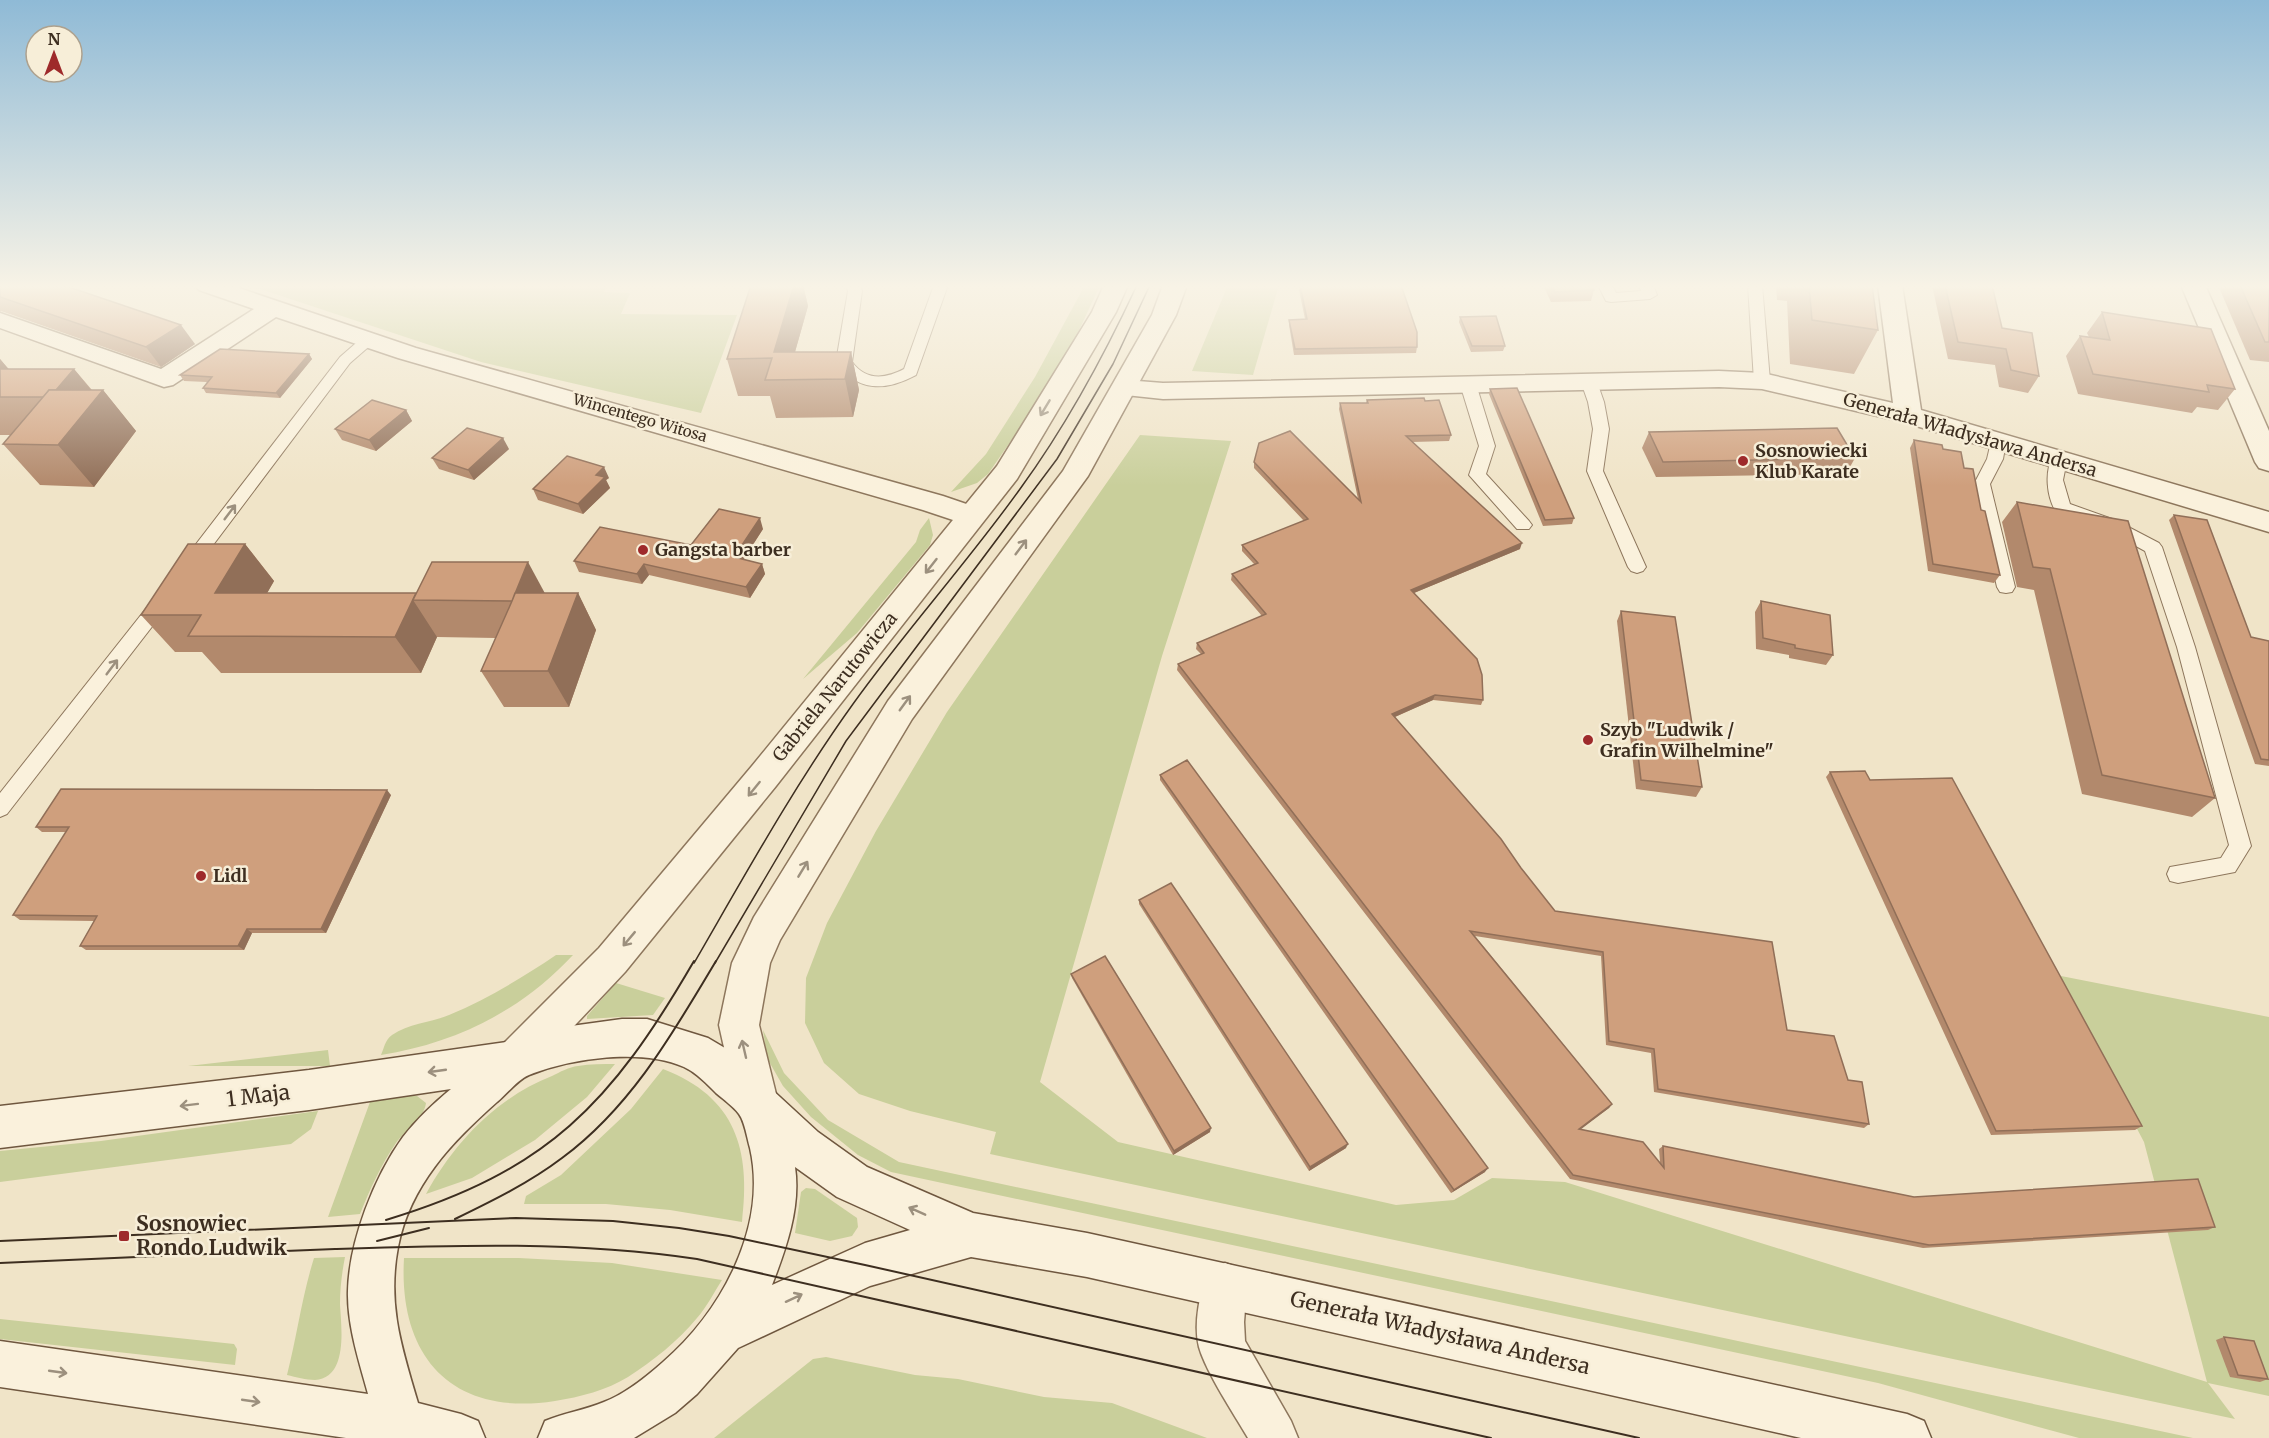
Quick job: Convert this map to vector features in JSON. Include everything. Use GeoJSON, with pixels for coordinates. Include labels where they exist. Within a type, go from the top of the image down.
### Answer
{"type":"FeatureCollection","features":[{"type":"Feature","properties":{"kind":"street"},"geometry":{"type":"LineString","coordinates":[[88,352],[164,379],[205,352]]}},
{"type":"Feature","properties":{"kind":"street","name":"Wincentego Witosa"},"geometry":{"type":"LineString","coordinates":[[410,352],[877,486],[971,516]]}},
{"type":"Feature","properties":{"kind":"street","name":"Gabriela Narutowicza"},"geometry":{"type":"LineString","coordinates":[[400,1430],[378,1342],[370,1291],[382,1225],[398,1186],[418,1152],[445,1120],[515,1060],[612,960],[771,767],[1007,472],[1080,352]]}},
{"type":"Feature","properties":{"kind":"street"},"geometry":{"type":"LineString","coordinates":[[581,1435],[633,1413],[666,1391],[696,1365],[722,1332],[742,1301],[756,1272],[772,1211],[775,1181],[770,1144],[758,1106],[739,1025],[751,963],[767,929],[900,710],[1074,476],[1144,352]]}},
{"type":"Feature","properties":{"kind":"street"},"geometry":{"type":"LineString","coordinates":[[1899,352],[1908,415]]}},
{"type":"Feature","properties":{"kind":"street"},"geometry":{"type":"LineString","coordinates":[[2222,352],[2269,462]]}},
{"type":"Feature","properties":{"kind":"street","name":"Generała Władysława Andersa"},"geometry":{"type":"LineString","coordinates":[[1125,388],[1163,391],[1719,379],[1762,381],[1908,415],[2269,522]]}},
{"type":"Feature","properties":{"kind":"street","name":"1 Maja"},"geometry":{"type":"LineString","coordinates":[[0,1127],[309,1090],[515,1060],[571,1045],[622,1038],[647,1038],[694,1051],[716,1065],[758,1106]]}},
{"type":"Feature","properties":{"kind":"street","name":"Generała Władysława Andersa"},"geometry":{"type":"LineString","coordinates":[[758,1106],[803,1147],[852,1182],[971,1235],[1087,1255],[1226,1285],[1907,1438]]}},
{"type":"Feature","properties":{"kind":"street","name":"Generała Władysława Andersa"},"geometry":{"type":"LineString","coordinates":[[722,1332],[865,1265],[971,1235]]}},
{"type":"Feature","properties":{"kind":"street"},"geometry":{"type":"LineString","coordinates":[[1226,1285],[1221,1322],[1222,1346],[1274,1438]]}},
{"type":"Feature","properties":{"kind":"street"},"geometry":{"type":"LineString","coordinates":[[0,1364],[460,1438]]}},
{"type":"Feature","properties":{"kind":"lane"},"geometry":{"type":"LineString","coordinates":[[0,808],[76,713],[345,360],[354,352]]}},
{"type":"Feature","properties":{"kind":"lane"},"geometry":{"type":"LineString","coordinates":[[846,352],[844,362],[850,372],[869,381],[881,383],[897,380],[911,372],[918,352]]}},
{"type":"Feature","properties":{"kind":"lane"},"geometry":{"type":"LineString","coordinates":[[1760,352],[1762,381]]}},
{"type":"Feature","properties":{"kind":"lane"},"geometry":{"type":"LineString","coordinates":[[1589,382],[1596,402],[1601,429],[1595,471],[1637,567]]}},
{"type":"Feature","properties":{"kind":"lane"},"geometry":{"type":"LineString","coordinates":[[1468,384],[1487,446],[1477,475],[1523,525]]}},
{"type":"Feature","properties":{"kind":"lane"},"geometry":{"type":"LineString","coordinates":[[1998,442],[1995,459],[1982,484],[2006,587]]}},
{"type":"Feature","properties":{"kind":"lane"},"geometry":{"type":"LineString","coordinates":[[2059,460],[2055,480],[2062,508],[2109,524],[2153,547],[2186,647],[2240,846],[2227,866],[2178,874]]}},
{"type":"Feature","properties":{"kind":"green space"},"geometry":{"type":"Polygon","coordinates":[[[451,352],[723,352],[701,413],[481,362],[451,352]]]}},
{"type":"Feature","properties":{"kind":"green space"},"geometry":{"type":"Polygon","coordinates":[[[1049,352],[1067,352],[1042,396],[988,474],[977,483],[951,492],[986,454],[1049,352]]]}},
{"type":"Feature","properties":{"kind":"green space"},"geometry":{"type":"Polygon","coordinates":[[[1200,352],[1260,352],[1253,375],[1192,371],[1200,352]]]}},
{"type":"Feature","properties":{"kind":"green space"},"geometry":{"type":"Polygon","coordinates":[[[1140,435],[1231,441],[1162,656],[1040,1082],[1118,1142],[1396,1205],[1454,1200],[1492,1178],[1565,1182],[2207,1382],[2144,1142],[2056,975],[2269,1017],[2269,1396],[2208,1383],[2235,1419],[990,1154],[996,1132],[910,1111],[859,1094],[824,1063],[805,1023],[806,978],[827,923],[876,831],[947,712],[1140,435]]]}},
{"type":"Feature","properties":{"kind":"green space"},"geometry":{"type":"Polygon","coordinates":[[[929,518],[933,535],[930,545],[857,633],[803,679],[916,542],[920,530],[929,518]]]}},
{"type":"Feature","properties":{"kind":"green space"},"geometry":{"type":"Polygon","coordinates":[[[556,955],[573,955],[532,993],[509,1008],[461,1033],[409,1050],[381,1055],[388,1039],[399,1031],[442,1018],[477,1002],[556,955]]]}},
{"type":"Feature","properties":{"kind":"green space"},"geometry":{"type":"Polygon","coordinates":[[[616,983],[665,998],[653,1015],[587,1019],[587,1016],[616,983]]]}},
{"type":"Feature","properties":{"kind":"green space"},"geometry":{"type":"Polygon","coordinates":[[[763,1030],[784,1073],[828,1120],[899,1162],[2193,1438],[2079,1438],[1878,1383],[891,1172],[858,1155],[811,1117],[783,1086],[767,1058],[763,1030]]]}},
{"type":"Feature","properties":{"kind":"green space"},"geometry":{"type":"Polygon","coordinates":[[[328,1050],[330,1066],[188,1066],[328,1050]]]}},
{"type":"Feature","properties":{"kind":"green space"},"geometry":{"type":"Polygon","coordinates":[[[615,1064],[587,1097],[535,1140],[472,1178],[426,1194],[463,1140],[478,1124],[513,1097],[532,1085],[571,1067],[615,1064]]]}},
{"type":"Feature","properties":{"kind":"green space"},"geometry":{"type":"Polygon","coordinates":[[[663,1069],[688,1081],[707,1095],[722,1111],[733,1129],[740,1149],[744,1172],[742,1222],[670,1210],[606,1204],[524,1204],[526,1196],[561,1175],[631,1109],[663,1069]]]}},
{"type":"Feature","properties":{"kind":"green space"},"geometry":{"type":"Polygon","coordinates":[[[401,1096],[417,1096],[426,1103],[425,1109],[391,1151],[376,1177],[360,1214],[328,1217],[370,1102],[401,1096]]]}},
{"type":"Feature","properties":{"kind":"green space"},"geometry":{"type":"Polygon","coordinates":[[[318,1111],[311,1129],[291,1144],[0,1182],[0,1151],[101,1141],[318,1111]]]}},
{"type":"Feature","properties":{"kind":"green space"},"geometry":{"type":"Polygon","coordinates":[[[806,1188],[815,1189],[857,1218],[858,1227],[852,1236],[830,1241],[795,1233],[801,1192],[806,1188]]]}},
{"type":"Feature","properties":{"kind":"green space"},"geometry":{"type":"Polygon","coordinates":[[[345,1257],[340,1292],[341,1349],[338,1361],[326,1377],[315,1380],[287,1375],[314,1258],[345,1257]]]}},
{"type":"Feature","properties":{"kind":"green space"},"geometry":{"type":"Polygon","coordinates":[[[404,1258],[519,1258],[612,1263],[722,1280],[701,1314],[682,1335],[628,1377],[611,1386],[584,1395],[555,1401],[519,1404],[488,1399],[461,1389],[439,1373],[422,1351],[411,1325],[405,1294],[404,1258]]]}},
{"type":"Feature","properties":{"kind":"green space"},"geometry":{"type":"Polygon","coordinates":[[[0,1319],[234,1344],[237,1349],[235,1365],[0,1339],[0,1319]]]}},
{"type":"Feature","properties":{"kind":"green space"},"geometry":{"type":"Polygon","coordinates":[[[826,1357],[915,1375],[958,1379],[1044,1397],[1112,1403],[1207,1438],[714,1438],[813,1359],[826,1357]]]}},
{"type":"Feature","properties":{"kind":"building"},"geometry":{"type":"Polygon","coordinates":[[[215,352],[309,354],[276,393],[203,388],[212,377],[180,375],[215,352]]]}},
{"type":"Feature","properties":{"kind":"building"},"geometry":{"type":"Polygon","coordinates":[[[729,352],[851,352],[845,379],[765,380],[772,358],[727,359],[729,352]]]}},
{"type":"Feature","properties":{"kind":"building"},"geometry":{"type":"Polygon","coordinates":[[[2007,352],[2035,352],[2039,376],[2011,370],[2007,352]]]}},
{"type":"Feature","properties":{"kind":"building"},"geometry":{"type":"Polygon","coordinates":[[[2086,352],[2220,352],[2235,389],[2207,385],[2209,392],[2093,374],[2086,352]]]}},
{"type":"Feature","properties":{"kind":"building"},"geometry":{"type":"Polygon","coordinates":[[[0,369],[74,369],[56,390],[49,390],[44,397],[0,397],[0,369]]]}},
{"type":"Feature","properties":{"kind":"building"},"geometry":{"type":"Polygon","coordinates":[[[1517,388],[1574,518],[1545,520],[1490,389],[1517,388]]]}},
{"type":"Feature","properties":{"kind":"building"},"geometry":{"type":"Polygon","coordinates":[[[49,390],[103,390],[58,445],[3,444],[49,390]]]}},
{"type":"Feature","properties":{"kind":"building"},"geometry":{"type":"Polygon","coordinates":[[[1424,398],[1425,401],[1439,400],[1451,435],[1406,436],[1522,543],[1411,590],[1477,659],[1482,675],[1483,700],[1435,695],[1392,714],[1501,839],[1555,911],[1772,942],[1787,1030],[1834,1036],[1848,1080],[1862,1082],[1869,1124],[1658,1089],[1654,1049],[1609,1041],[1603,952],[1470,931],[1612,1104],[1579,1129],[1643,1142],[1664,1168],[1663,1146],[1914,1197],[2198,1179],[2215,1227],[1929,1245],[1573,1175],[1178,664],[1204,653],[1197,643],[1266,614],[1232,574],[1258,563],[1242,545],[1308,519],[1254,462],[1259,443],[1290,431],[1361,502],[1340,403],[1424,398]]]}},
{"type":"Feature","properties":{"kind":"building"},"geometry":{"type":"Polygon","coordinates":[[[372,400],[406,410],[369,440],[335,429],[372,400]]]}},
{"type":"Feature","properties":{"kind":"building"},"geometry":{"type":"Polygon","coordinates":[[[467,428],[503,438],[468,470],[432,458],[467,428]]]}},
{"type":"Feature","properties":{"kind":"building"},"geometry":{"type":"Polygon","coordinates":[[[1837,428],[1855,458],[1663,462],[1649,432],[1837,428]]]}},
{"type":"Feature","properties":{"kind":"building"},"geometry":{"type":"Polygon","coordinates":[[[1914,440],[1942,445],[1943,449],[1961,452],[1964,468],[1973,469],[1981,510],[1985,511],[2000,575],[1933,564],[1914,440]]]}},
{"type":"Feature","properties":{"kind":"building"},"geometry":{"type":"Polygon","coordinates":[[[567,456],[604,467],[596,475],[605,477],[578,504],[533,489],[567,456]]]}},
{"type":"Feature","properties":{"kind":"building"},"geometry":{"type":"Polygon","coordinates":[[[2017,502],[2128,521],[2215,798],[2102,775],[2050,569],[2033,567],[2017,502]]]}},
{"type":"Feature","properties":{"kind":"building"},"geometry":{"type":"Polygon","coordinates":[[[719,509],[760,518],[734,557],[762,564],[746,587],[644,564],[637,574],[574,561],[600,527],[691,545],[719,509]]]}},
{"type":"Feature","properties":{"kind":"building"},"geometry":{"type":"Polygon","coordinates":[[[2174,515],[2207,520],[2251,637],[2269,641],[2269,760],[2261,759],[2174,515]]]}},
{"type":"Feature","properties":{"kind":"building"},"geometry":{"type":"Polygon","coordinates":[[[188,544],[245,544],[215,593],[416,593],[395,637],[188,636],[201,615],[141,615],[188,544]]]}},
{"type":"Feature","properties":{"kind":"building"},"geometry":{"type":"Polygon","coordinates":[[[432,562],[528,562],[515,593],[578,593],[548,671],[481,671],[512,601],[413,600],[432,562]]]}},
{"type":"Feature","properties":{"kind":"building"},"geometry":{"type":"Polygon","coordinates":[[[1761,601],[1830,615],[1833,655],[1795,648],[1795,645],[1763,638],[1761,601]]]}},
{"type":"Feature","properties":{"kind":"building"},"geometry":{"type":"Polygon","coordinates":[[[1621,611],[1675,617],[1702,787],[1641,780],[1621,611]]]}},
{"type":"Feature","properties":{"kind":"building"},"geometry":{"type":"Polygon","coordinates":[[[1187,760],[1488,1168],[1454,1190],[1160,775],[1187,760]]]}},
{"type":"Feature","properties":{"kind":"building"},"geometry":{"type":"Polygon","coordinates":[[[1865,771],[1870,780],[1952,778],[2142,1126],[1996,1131],[1830,772],[1865,771]]]}},
{"type":"Feature","properties":{"kind":"building","name":"Lidl"},"geometry":{"type":"Polygon","coordinates":[[[61,789],[387,790],[321,929],[247,929],[238,946],[80,946],[97,916],[13,915],[69,827],[36,827],[61,789]]]}},
{"type":"Feature","properties":{"kind":"building"},"geometry":{"type":"Polygon","coordinates":[[[1171,883],[1348,1144],[1310,1167],[1139,900],[1171,883]]]}},
{"type":"Feature","properties":{"kind":"building"},"geometry":{"type":"Polygon","coordinates":[[[1105,956],[1211,1128],[1174,1151],[1071,974],[1105,956]]]}},
{"type":"Feature","properties":{"kind":"building"},"geometry":{"type":"Polygon","coordinates":[[[2224,1337],[2254,1341],[2268,1379],[2238,1375],[2224,1337]]]}},
{"type":"Feature","properties":{"kind":"tram line"},"geometry":{"type":"LineString","coordinates":[[694,963],[771,831],[831,735],[1037,465],[1069,415],[1104,352]]}},
{"type":"Feature","properties":{"kind":"tram line"},"geometry":{"type":"LineString","coordinates":[[715,963],[846,741],[1057,459],[1119,352]]}},
{"type":"Feature","properties":{"kind":"tram line"},"geometry":{"type":"LineString","coordinates":[[386,1220],[442,1201],[491,1179],[533,1154],[570,1126],[603,1093],[634,1055],[694,961]]}},
{"type":"Feature","properties":{"kind":"tram line"},"geometry":{"type":"LineString","coordinates":[[455,1219],[537,1176],[587,1138],[630,1092],[649,1067],[667,1042],[716,961]]}},
{"type":"Feature","properties":{"kind":"tram line"},"geometry":{"type":"LineString","coordinates":[[0,1241],[516,1218],[613,1221],[679,1228],[729,1236],[865,1265],[1639,1438]]}},
{"type":"Feature","properties":{"kind":"tram line"},"geometry":{"type":"LineString","coordinates":[[377,1241],[429,1228]]}},
{"type":"Feature","properties":{"kind":"tram line"},"geometry":{"type":"LineString","coordinates":[[0,1263],[335,1249],[471,1246],[561,1247],[652,1253],[697,1259],[1491,1438]]}},
{"type":"Feature","properties":{"kind":"place","name":"Sosnowiecki Klub Karate"},"geometry":{"type":"Point","coordinates":[1743,461]}},
{"type":"Feature","properties":{"kind":"place","name":"Gangsta barber"},"geometry":{"type":"Point","coordinates":[643,550]}},
{"type":"Feature","properties":{"kind":"place","name":"Szyb \"Ludwik / Grafin Wilhelmine\""},"geometry":{"type":"Point","coordinates":[1588,740]}},
{"type":"Feature","properties":{"kind":"place","name":"Lidl"},"geometry":{"type":"Point","coordinates":[201,876]}},
{"type":"Feature","properties":{"kind":"place","name":"Sosnowiec Rondo Ludwik"},"geometry":{"type":"Point","coordinates":[124,1236]}}]}
